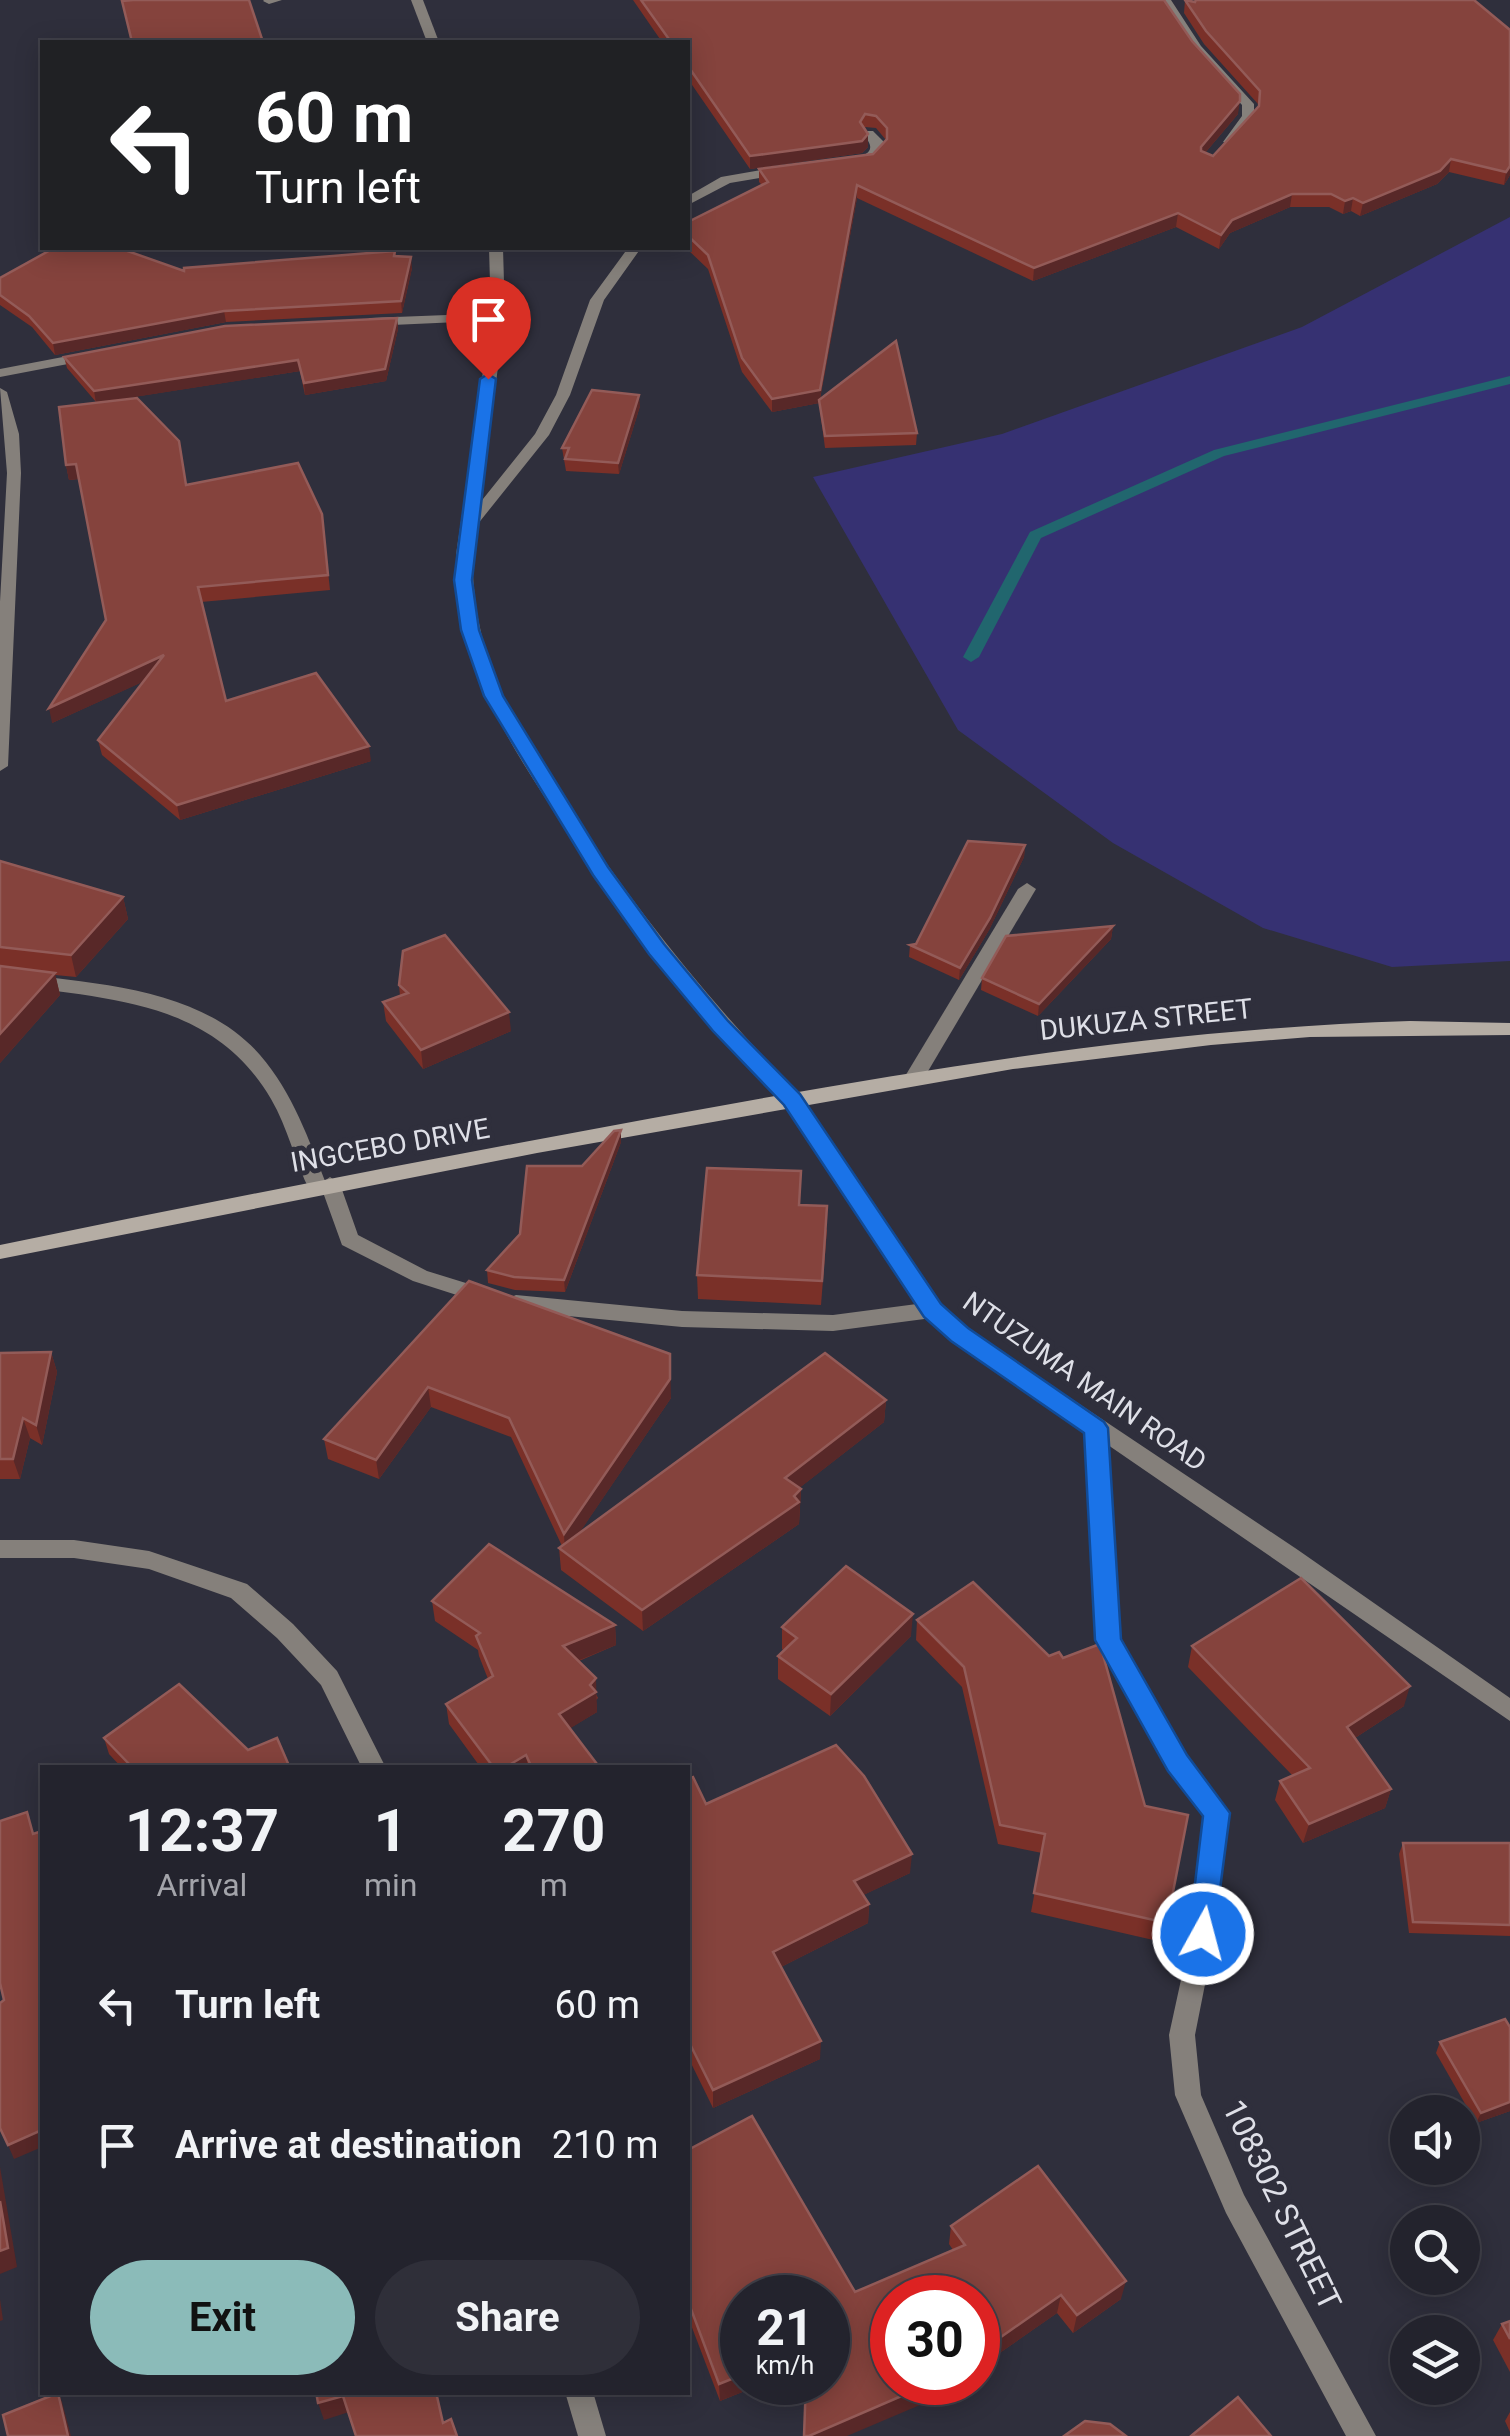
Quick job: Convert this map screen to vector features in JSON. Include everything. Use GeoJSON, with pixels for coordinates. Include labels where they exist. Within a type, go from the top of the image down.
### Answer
{"type":"FeatureCollection","features":[{"type":"Feature","properties":{"kind":"main road","name":"DUKUZA STREET"},"geometry":{"type":"LineString","coordinates":[[792,1100],[1097,1049],[1309,1030],[1438,1026],[1510,1029]]}},
{"type":"Feature","properties":{"kind":"main road","name":"INGCEBO DRIVE"},"geometry":{"type":"LineString","coordinates":[[0,1252],[324,1185],[792,1100]]}},
{"type":"Feature","properties":{"kind":"street"},"geometry":{"type":"LineString","coordinates":[[417,0],[432,40]]}},
{"type":"Feature","properties":{"kind":"street"},"geometry":{"type":"LineString","coordinates":[[1165,0],[1197,48],[1248,104],[1248,116],[1220,151]]}},
{"type":"Feature","properties":{"kind":"street"},"geometry":{"type":"LineString","coordinates":[[850,164],[873,157],[878,149],[869,134]]}},
{"type":"Feature","properties":{"kind":"street"},"geometry":{"type":"LineString","coordinates":[[690,200],[726,180],[792,170]]}},
{"type":"Feature","properties":{"kind":"street","name":"NTUZUMA MAIN ROAD"},"geometry":{"type":"LineString","coordinates":[[496,250],[498,318],[463,580],[470,630],[494,696],[558,805],[657,949],[720,1026],[792,1100],[932,1310],[960,1334],[1290,1556],[1510,1711]]}},
{"type":"Feature","properties":{"kind":"street"},"geometry":{"type":"LineString","coordinates":[[468,526],[542,435],[563,395],[596,300],[633,250]]}},
{"type":"Feature","properties":{"kind":"street"},"geometry":{"type":"LineString","coordinates":[[356,322],[498,318]]}},
{"type":"Feature","properties":{"kind":"street"},"geometry":{"type":"LineString","coordinates":[[0,374],[111,351]]}},
{"type":"Feature","properties":{"kind":"street"},"geometry":{"type":"LineString","coordinates":[[0,392],[12,434],[5,544],[0,766]]}},
{"type":"Feature","properties":{"kind":"street"},"geometry":{"type":"LineString","coordinates":[[914,1078],[1027,889]]}},
{"type":"Feature","properties":{"kind":"street"},"geometry":{"type":"LineString","coordinates":[[0,976],[177,1006],[214,1025],[249,1054],[278,1094],[349,1240],[420,1276],[536,1308],[682,1319],[833,1323],[932,1310]]}},
{"type":"Feature","properties":{"kind":"street","name":"108302 STREET"},"geometry":{"type":"LineString","coordinates":[[1096,1428],[1108,1640],[1178,1763],[1217,1813],[1203,1934],[1182,2035],[1188,2095],[1236,2204],[1362,2436]]}},
{"type":"Feature","properties":{"kind":"street"},"geometry":{"type":"LineString","coordinates":[[0,1549],[74,1549],[148,1560],[239,1592],[285,1631],[329,1678],[372,1765]]}},
{"type":"Feature","properties":{"kind":"street"},"geometry":{"type":"LineString","coordinates":[[580,2395],[592,2436]]}},
{"type":"Feature","properties":{"kind":"shaded area"},"geometry":{"type":"Polygon","coordinates":[[[1510,217],[1510,961],[1392,967],[1263,928],[1113,843],[958,730],[813,477],[1002,434],[1302,327],[1510,217]]]}},
{"type":"Feature","properties":{"kind":"building"},"geometry":{"type":"Polygon","coordinates":[[[249,0],[262,40],[132,40],[122,1],[249,0]]]}},
{"type":"Feature","properties":{"kind":"building"},"geometry":{"type":"Polygon","coordinates":[[[641,0],[1164,0],[1192,41],[1240,94],[1240,101],[1201,147],[1201,151],[1213,156],[1259,106],[1260,91],[1206,31],[1185,0],[1474,0],[1510,30],[1510,166],[1506,172],[1451,159],[1440,171],[1363,203],[1331,194],[1292,194],[1232,220],[1221,235],[1178,213],[1034,268],[857,185],[820,390],[772,399],[742,358],[708,255],[690,238],[690,221],[768,182],[759,169],[873,154],[887,139],[887,128],[876,116],[865,114],[860,122],[868,134],[862,141],[750,156],[690,69],[690,40],[670,40],[641,0]]]}},
{"type":"Feature","properties":{"kind":"building"},"geometry":{"type":"Polygon","coordinates":[[[50,250],[125,250],[184,271],[395,251],[394,256],[411,257],[401,301],[224,311],[53,343],[29,316],[0,295],[0,278],[50,250]]]}},
{"type":"Feature","properties":{"kind":"building"},"geometry":{"type":"Polygon","coordinates":[[[397,318],[385,369],[304,383],[298,360],[94,391],[64,357],[225,326],[397,318]]]}},
{"type":"Feature","properties":{"kind":"building"},"geometry":{"type":"Polygon","coordinates":[[[896,341],[917,433],[825,436],[819,400],[896,341]]]}},
{"type":"Feature","properties":{"kind":"building"},"geometry":{"type":"Polygon","coordinates":[[[592,390],[639,395],[618,463],[565,459],[569,448],[562,448],[592,390]]]}},
{"type":"Feature","properties":{"kind":"building"},"geometry":{"type":"Polygon","coordinates":[[[137,398],[179,441],[186,485],[298,463],[322,514],[328,575],[198,587],[226,701],[316,673],[369,746],[177,805],[98,740],[164,655],[49,708],[106,620],[76,464],[66,465],[59,407],[137,398]]]}},
{"type":"Feature","properties":{"kind":"building"},"geometry":{"type":"Polygon","coordinates":[[[968,841],[1025,845],[990,918],[960,968],[910,945],[916,944],[968,841]]]}},
{"type":"Feature","properties":{"kind":"building"},"geometry":{"type":"Polygon","coordinates":[[[0,861],[123,897],[71,955],[0,947],[0,861]]]}},
{"type":"Feature","properties":{"kind":"building"},"geometry":{"type":"Polygon","coordinates":[[[1113,926],[1039,1004],[982,978],[1006,936],[1113,926]]]}},
{"type":"Feature","properties":{"kind":"building"},"geometry":{"type":"Polygon","coordinates":[[[445,935],[509,1012],[421,1050],[383,1002],[408,993],[399,985],[403,951],[445,935]]]}},
{"type":"Feature","properties":{"kind":"building"},"geometry":{"type":"Polygon","coordinates":[[[0,966],[55,973],[0,1034],[0,966]]]}},
{"type":"Feature","properties":{"kind":"building"},"geometry":{"type":"Polygon","coordinates":[[[621,1130],[564,1280],[514,1277],[487,1270],[520,1234],[527,1166],[582,1166],[614,1131],[621,1130]]]}},
{"type":"Feature","properties":{"kind":"building"},"geometry":{"type":"Polygon","coordinates":[[[707,1168],[801,1171],[799,1205],[827,1206],[822,1281],[697,1275],[707,1168]]]}},
{"type":"Feature","properties":{"kind":"building"},"geometry":{"type":"Polygon","coordinates":[[[469,1281],[670,1354],[670,1379],[564,1534],[509,1418],[428,1387],[376,1460],[324,1439],[469,1281]]]}},
{"type":"Feature","properties":{"kind":"building"},"geometry":{"type":"Polygon","coordinates":[[[51,1352],[36,1425],[23,1418],[13,1459],[0,1459],[0,1353],[51,1352]]]}},
{"type":"Feature","properties":{"kind":"building"},"geometry":{"type":"Polygon","coordinates":[[[825,1353],[886,1400],[785,1478],[801,1489],[794,1496],[799,1502],[642,1610],[559,1548],[825,1353]]]}},
{"type":"Feature","properties":{"kind":"building"},"geometry":{"type":"Polygon","coordinates":[[[489,1544],[615,1625],[563,1646],[596,1678],[590,1685],[596,1692],[559,1714],[598,1765],[531,1765],[526,1755],[509,1765],[492,1765],[446,1704],[493,1676],[476,1636],[480,1633],[432,1601],[489,1544]]]}},
{"type":"Feature","properties":{"kind":"building"},"geometry":{"type":"Polygon","coordinates":[[[846,1566],[913,1614],[831,1694],[778,1656],[797,1638],[782,1627],[846,1566]]]}},
{"type":"Feature","properties":{"kind":"building"},"geometry":{"type":"Polygon","coordinates":[[[1301,1578],[1410,1686],[1347,1727],[1391,1789],[1309,1824],[1280,1781],[1310,1768],[1192,1646],[1301,1578]]]}},
{"type":"Feature","properties":{"kind":"building"},"geometry":{"type":"Polygon","coordinates":[[[973,1582],[1049,1656],[1059,1652],[1063,1658],[1100,1644],[1145,1806],[1188,1815],[1167,1923],[1034,1893],[1045,1834],[1000,1825],[964,1667],[917,1620],[973,1582]]]}},
{"type":"Feature","properties":{"kind":"building"},"geometry":{"type":"Polygon","coordinates":[[[179,1684],[248,1750],[277,1738],[289,1765],[130,1765],[104,1738],[179,1684]]]}},
{"type":"Feature","properties":{"kind":"building"},"geometry":{"type":"Polygon","coordinates":[[[836,1745],[864,1776],[912,1854],[854,1881],[869,1904],[773,1952],[821,2041],[713,2090],[690,2044],[690,1778],[693,1777],[706,1804],[836,1745]]]}},
{"type":"Feature","properties":{"kind":"building"},"geometry":{"type":"Polygon","coordinates":[[[27,1812],[33,1834],[40,1832],[40,2131],[8,2145],[0,2128],[0,2003],[4,2000],[0,1983],[0,1821],[27,1812]]]}},
{"type":"Feature","properties":{"kind":"building"},"geometry":{"type":"Polygon","coordinates":[[[1403,1843],[1510,1843],[1510,1925],[1413,1922],[1403,1843]]]}},
{"type":"Feature","properties":{"kind":"building"},"geometry":{"type":"Polygon","coordinates":[[[1505,2019],[1510,2027],[1510,2102],[1481,2113],[1480,2095],[1471,2095],[1440,2042],[1505,2019]]]}},
{"type":"Feature","properties":{"kind":"building"},"geometry":{"type":"Polygon","coordinates":[[[752,2116],[845,2275],[720,2275],[719,2384],[690,2306],[690,2149],[752,2116]]]}},
{"type":"Feature","properties":{"kind":"building"},"geometry":{"type":"Polygon","coordinates":[[[1038,2166],[1126,2281],[1077,2315],[1061,2295],[1000,2338],[1000,2275],[895,2275],[965,2245],[951,2226],[1038,2166]]]}},
{"type":"Feature","properties":{"kind":"building"},"geometry":{"type":"Polygon","coordinates":[[[0,2201],[8,2248],[0,2251],[0,2201]]]}},
{"type":"Feature","properties":{"kind":"building"},"geometry":{"type":"Polygon","coordinates":[[[850,2283],[855,2292],[870,2286],[870,2405],[881,2405],[804,2436],[805,2405],[850,2405],[850,2283]]]}},
{"type":"Feature","properties":{"kind":"building"},"geometry":{"type":"Polygon","coordinates":[[[1510,2321],[1510,2339],[1502,2324],[1510,2321]]]}},
{"type":"Feature","properties":{"kind":"building"},"geometry":{"type":"Polygon","coordinates":[[[58,2395],[68,2436],[8,2436],[3,2415],[58,2395]]]}},
{"type":"Feature","properties":{"kind":"building"},"geometry":{"type":"Polygon","coordinates":[[[317,2395],[437,2395],[443,2423],[451,2419],[457,2436],[356,2436],[343,2396],[318,2403],[317,2395]]]}},
{"type":"Feature","properties":{"kind":"building"},"geometry":{"type":"Polygon","coordinates":[[[1238,2397],[1271,2436],[1191,2436],[1238,2397]]]}},
{"type":"Feature","properties":{"kind":"building"},"geometry":{"type":"Polygon","coordinates":[[[1085,2421],[1110,2424],[1126,2436],[1064,2436],[1085,2421]]]}},
{"type":"Feature","properties":{"kind":"waterway"},"geometry":{"type":"LineString","coordinates":[[971,657],[1035,535],[1219,453],[1510,380]]}},
{"type":"Feature","properties":{"kind":"route"},"geometry":{"type":"LineString","coordinates":[[488,379],[463,580],[470,630],[494,696],[600,870],[720,1026],[792,1100],[932,1310],[960,1334],[1096,1428],[1108,1640],[1178,1763],[1217,1813],[1203,1934]]}}]}
